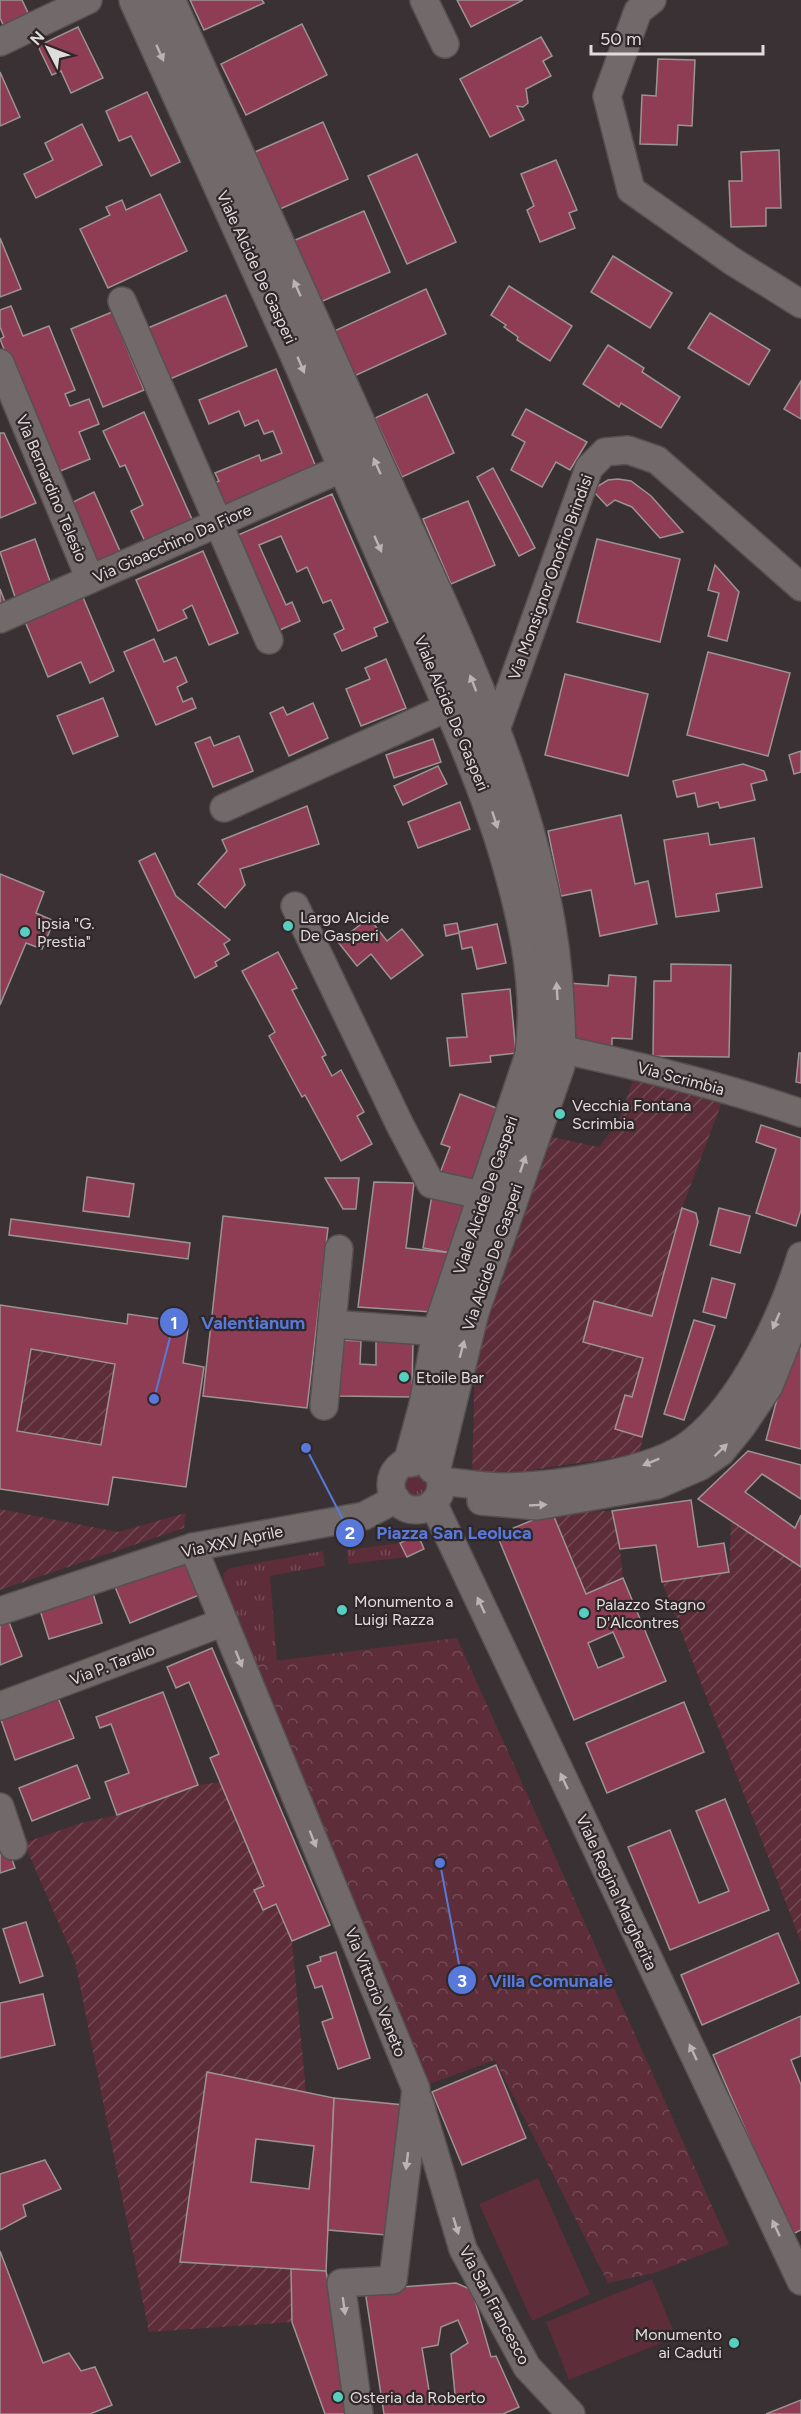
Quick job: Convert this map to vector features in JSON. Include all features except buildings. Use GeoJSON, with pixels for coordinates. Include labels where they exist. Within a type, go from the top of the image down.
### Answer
{"type":"FeatureCollection","features":[{"type":"Feature","properties":{"kind":"main road","name":"Viale Alcide De Gasperi"},"geometry":{"type":"LineString","coordinates":[[136,0],[295,349],[451,706],[487,796],[514,880],[527,930],[536,1025],[532,1055],[439,1332],[426,1405],[431,1482]]}},
{"type":"Feature","properties":{"kind":"main road","name":"Viale Alcide De Gasperi"},"geometry":{"type":"LineString","coordinates":[[168,0],[462,655],[494,735],[524,820],[548,917],[555,961],[559,1049]]}},
{"type":"Feature","properties":{"kind":"main road","name":"Via Alcide De Gasperi"},"geometry":{"type":"LineString","coordinates":[[431,1482],[472,1312],[558,1065],[559,1049]]}},
{"type":"Feature","properties":{"kind":"street"},"geometry":{"type":"LineString","coordinates":[[0,42],[88,0]]}},
{"type":"Feature","properties":{"kind":"street"},"geometry":{"type":"LineString","coordinates":[[424,0],[445,44]]}},
{"type":"Feature","properties":{"kind":"street"},"geometry":{"type":"LineString","coordinates":[[652,0],[638,11],[606,96],[631,190],[732,261],[801,304]]}},
{"type":"Feature","properties":{"kind":"street"},"geometry":{"type":"LineString","coordinates":[[122,301],[269,640]]}},
{"type":"Feature","properties":{"kind":"street","name":"Via Bernardino Telesio"},"geometry":{"type":"LineString","coordinates":[[0,363],[90,579]]}},
{"type":"Feature","properties":{"kind":"street","name":"Via Monsignor Onofrio Brindisi"},"geometry":{"type":"LineString","coordinates":[[494,735],[589,468],[605,452],[628,450],[657,460],[801,587]]}},
{"type":"Feature","properties":{"kind":"street","name":"Via Gioacchino Da Fiore"},"geometry":{"type":"LineString","coordinates":[[0,619],[345,467]]}},
{"type":"Feature","properties":{"kind":"street"},"geometry":{"type":"LineString","coordinates":[[224,808],[451,706]]}},
{"type":"Feature","properties":{"kind":"street"},"geometry":{"type":"LineString","coordinates":[[295,906],[400,1125],[431,1184],[485,1196]]}},
{"type":"Feature","properties":{"kind":"street","name":"Via Scrimbia"},"geometry":{"type":"LineString","coordinates":[[559,1049],[641,1066],[760,1099],[801,1113]]}},
{"type":"Feature","properties":{"kind":"street"},"geometry":{"type":"LineString","coordinates":[[324,1406],[339,1249]]}},
{"type":"Feature","properties":{"kind":"street"},"geometry":{"type":"LineString","coordinates":[[431,1482],[504,1487],[586,1479],[647,1465],[691,1444],[724,1412],[749,1372],[773,1327],[800,1264]]}},
{"type":"Feature","properties":{"kind":"street"},"geometry":{"type":"LineString","coordinates":[[431,1482],[417,1509],[402,1505],[393,1492],[393,1476],[397,1469],[431,1482],[537,1506],[657,1485],[701,1466],[721,1452],[769,1386],[801,1306]]}},
{"type":"Feature","properties":{"kind":"street"},"geometry":{"type":"LineString","coordinates":[[332,1324],[439,1332]]}},
{"type":"Feature","properties":{"kind":"street","name":"Viale Regina Margherita"},"geometry":{"type":"LineString","coordinates":[[431,1482],[801,2281]]}},
{"type":"Feature","properties":{"kind":"street","name":"Via XXV Aprile"},"geometry":{"type":"LineString","coordinates":[[0,1611],[193,1546],[364,1516],[396,1499]]}},
{"type":"Feature","properties":{"kind":"street","name":"Via Vittorio Veneto"},"geometry":{"type":"LineString","coordinates":[[193,1546],[416,2090],[393,2280],[341,2283],[359,2414]]}},
{"type":"Feature","properties":{"kind":"street","name":"Via P. Tarallo"},"geometry":{"type":"LineString","coordinates":[[0,1706],[224,1622]]}},
{"type":"Feature","properties":{"kind":"street"},"geometry":{"type":"LineString","coordinates":[[0,1807],[13,1846]]}},
{"type":"Feature","properties":{"kind":"street","name":"Via San Francesco"},"geometry":{"type":"LineString","coordinates":[[416,2090],[463,2248],[528,2367],[559,2411]]}},
{"type":"Feature","properties":{"kind":"green space"},"geometry":{"type":"Polygon","coordinates":[[[634,1077],[724,1097],[682,1208],[696,1213],[698,1222],[639,1454],[472,1479],[475,1358],[552,1137],[599,1147],[619,1121],[634,1077]]]}},
{"type":"Feature","properties":{"kind":"green space"},"geometry":{"type":"Polygon","coordinates":[[[31,1350],[115,1364],[101,1445],[17,1431],[31,1350]]]}},
{"type":"Feature","properties":{"kind":"green space"},"geometry":{"type":"Polygon","coordinates":[[[404,1463],[439,1473],[426,1508],[415,1509],[407,1506],[395,1495],[393,1479],[404,1463]]]}},
{"type":"Feature","properties":{"kind":"green space"},"geometry":{"type":"Polygon","coordinates":[[[0,1509],[118,1532],[186,1513],[184,1528],[0,1590],[0,1509]]]}},
{"type":"Feature","properties":{"kind":"green space"},"geometry":{"type":"Polygon","coordinates":[[[612,1511],[623,1578],[586,1594],[552,1512],[612,1511]]]}},
{"type":"Feature","properties":{"kind":"green space"},"geometry":{"type":"Polygon","coordinates":[[[731,1521],[801,1567],[801,1942],[662,1582],[729,1572],[731,1521]]]}},
{"type":"Feature","properties":{"kind":"green space"},"geometry":{"type":"Polygon","coordinates":[[[400,1543],[407,1557],[348,1564],[347,1550],[400,1543]]]}},
{"type":"Feature","properties":{"kind":"green space"},"geometry":{"type":"Polygon","coordinates":[[[323,1551],[325,1566],[270,1576],[277,1661],[253,1664],[224,1583],[223,1574],[230,1568],[323,1551]]]}},
{"type":"Feature","properties":{"kind":"green space"},"geometry":{"type":"Polygon","coordinates":[[[457,1638],[729,2244],[654,2273],[608,2283],[495,2060],[416,2089],[242,1665],[457,1638]]]}},
{"type":"Feature","properties":{"kind":"green space"},"geometry":{"type":"Polygon","coordinates":[[[220,1782],[264,1886],[254,1890],[263,1910],[276,1904],[292,1941],[306,2093],[207,2073],[180,2262],[291,2269],[292,2322],[149,2332],[75,1961],[24,1843],[81,1823],[117,1815],[198,1785],[220,1782]]]}},
{"type":"Feature","properties":{"kind":"green space"},"geometry":{"type":"Polygon","coordinates":[[[538,2178],[590,2294],[532,2321],[479,2204],[538,2178]]]}},
{"type":"Feature","properties":{"kind":"green space"},"geometry":{"type":"Polygon","coordinates":[[[652,2279],[676,2337],[569,2380],[546,2322],[652,2279]]]}},
{"type":"Feature","properties":{"kind":"place","name":"Largo Alcide De Gasperi"},"geometry":{"type":"Point","coordinates":[288,926]}},
{"type":"Feature","properties":{"kind":"place","name":"Ipsia \"G. Prestia\""},"geometry":{"type":"Point","coordinates":[25,932]}},
{"type":"Feature","properties":{"kind":"place","name":"Vecchia Fontana Scrimbia"},"geometry":{"type":"Point","coordinates":[560,1114]}},
{"type":"Feature","properties":{"kind":"place","name":"Etoile Bar"},"geometry":{"type":"Point","coordinates":[404,1377]}},
{"type":"Feature","properties":{"kind":"place","name":"Valentianum"},"geometry":{"type":"Point","coordinates":[154,1399]}},
{"type":"Feature","properties":{"kind":"place","name":"Piazza San Leoluca"},"geometry":{"type":"Point","coordinates":[306,1448]}},
{"type":"Feature","properties":{"kind":"place","name":"Monumento a Luigi Razza"},"geometry":{"type":"Point","coordinates":[342,1610]}},
{"type":"Feature","properties":{"kind":"place","name":"Palazzo Stagno D'Alcontres"},"geometry":{"type":"Point","coordinates":[584,1613]}},
{"type":"Feature","properties":{"kind":"place","name":"Villa Comunale"},"geometry":{"type":"Point","coordinates":[440,1863]}},
{"type":"Feature","properties":{"kind":"place","name":"Monumento ai Caduti"},"geometry":{"type":"Point","coordinates":[734,2343]}},
{"type":"Feature","properties":{"kind":"place","name":"Osteria da Roberto"},"geometry":{"type":"Point","coordinates":[338,2397]}}]}
